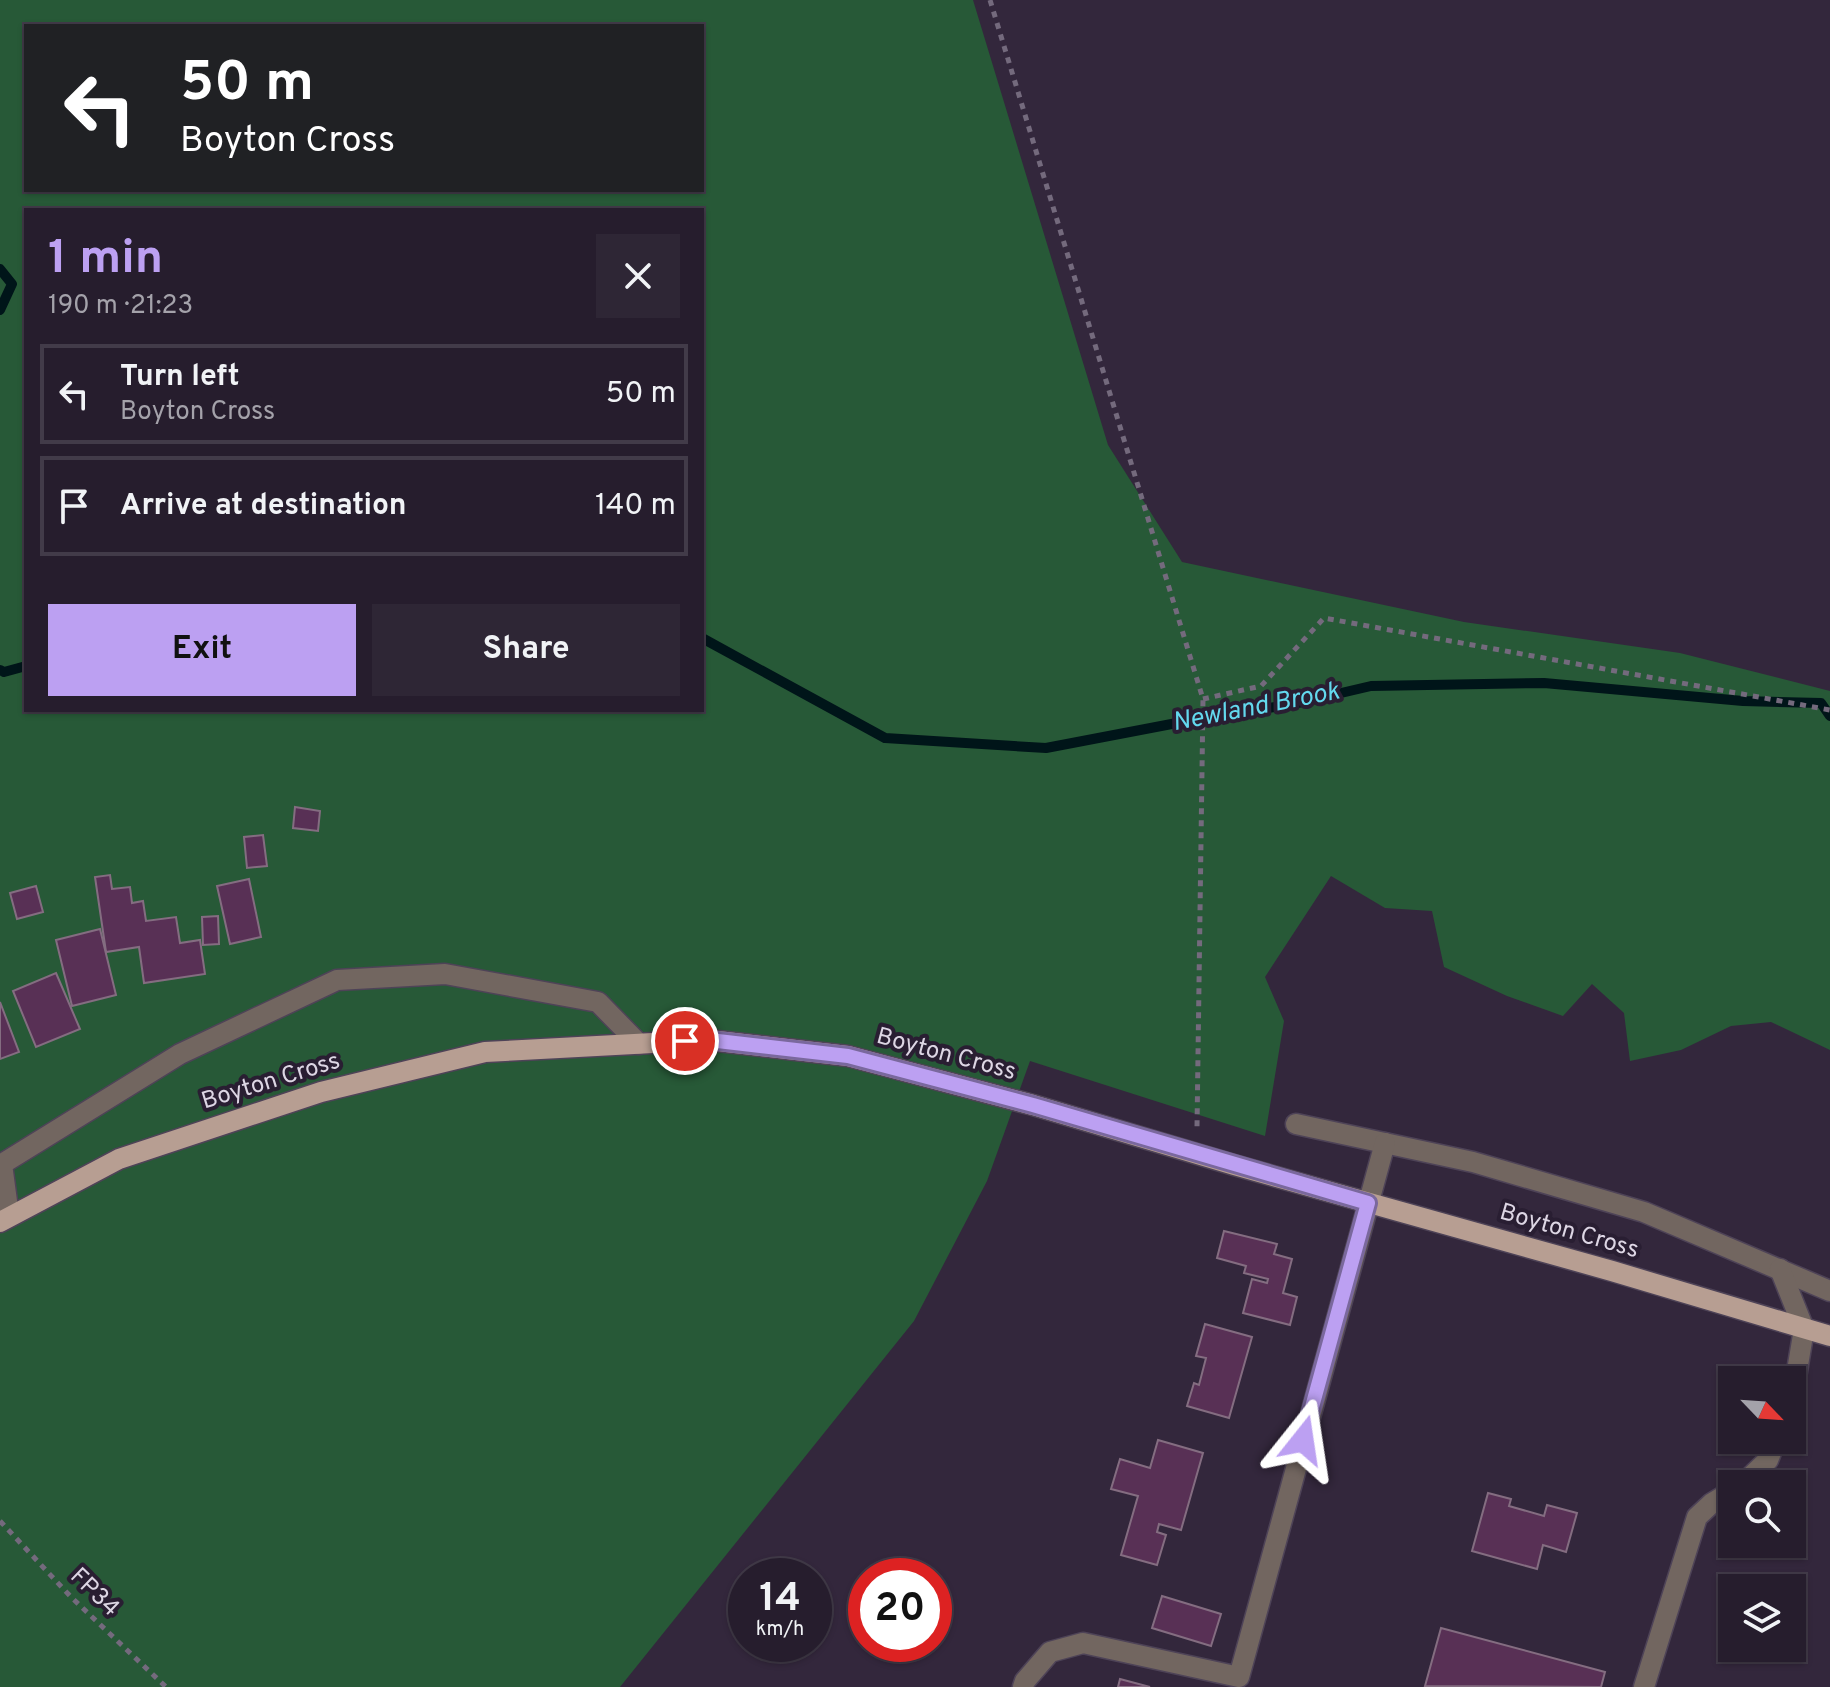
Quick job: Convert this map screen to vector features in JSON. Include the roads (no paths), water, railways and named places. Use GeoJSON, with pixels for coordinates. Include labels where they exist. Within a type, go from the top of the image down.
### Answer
{"type":"FeatureCollection","features":[{"type":"Feature","properties":{"kind":"main road","name":"Boyton Cross"},"geometry":{"type":"LineString","coordinates":[[4,1219],[119,1159],[321,1092],[485,1052],[709,1040],[848,1056],[1033,1105],[1830,1336]]}},
{"type":"Feature","properties":{"kind":"lane"},"geometry":{"type":"LineString","coordinates":[[4,1219],[2,1164],[180,1054],[337,980],[445,974],[598,1002],[639,1044]]}},
{"type":"Feature","properties":{"kind":"lane"},"geometry":{"type":"LineString","coordinates":[[1296,1124],[1473,1162],[1644,1212],[1830,1291]]}},
{"type":"Feature","properties":{"kind":"lane"},"geometry":{"type":"LineString","coordinates":[[1023,1687],[1050,1652],[1083,1643],[1239,1677],[1385,1143]]}},
{"type":"Feature","properties":{"kind":"lane"},"geometry":{"type":"LineString","coordinates":[[1780,1269],[1804,1329],[1798,1366]]}},
{"type":"Feature","properties":{"kind":"lane"},"geometry":{"type":"LineString","coordinates":[[1758,1470],[1770,1454]]}},
{"type":"Feature","properties":{"kind":"lane"},"geometry":{"type":"LineString","coordinates":[[1644,1687],[1697,1517],[1718,1499]]}},
{"type":"Feature","properties":{"kind":"waterway"},"geometry":{"type":"LineString","coordinates":[[0,269],[12,284],[0,310]]}},
{"type":"Feature","properties":{"kind":"waterway","name":"Newland Brook"},"geometry":{"type":"LineString","coordinates":[[704,639],[885,738],[1046,748],[1294,704],[1371,686],[1544,683],[1743,701],[1821,703],[1830,716]]}},
{"type":"Feature","properties":{"kind":"waterway","name":"Newland Brook"},"geometry":{"type":"LineString","coordinates":[[0,670],[4,672],[24,667]]}}]}
